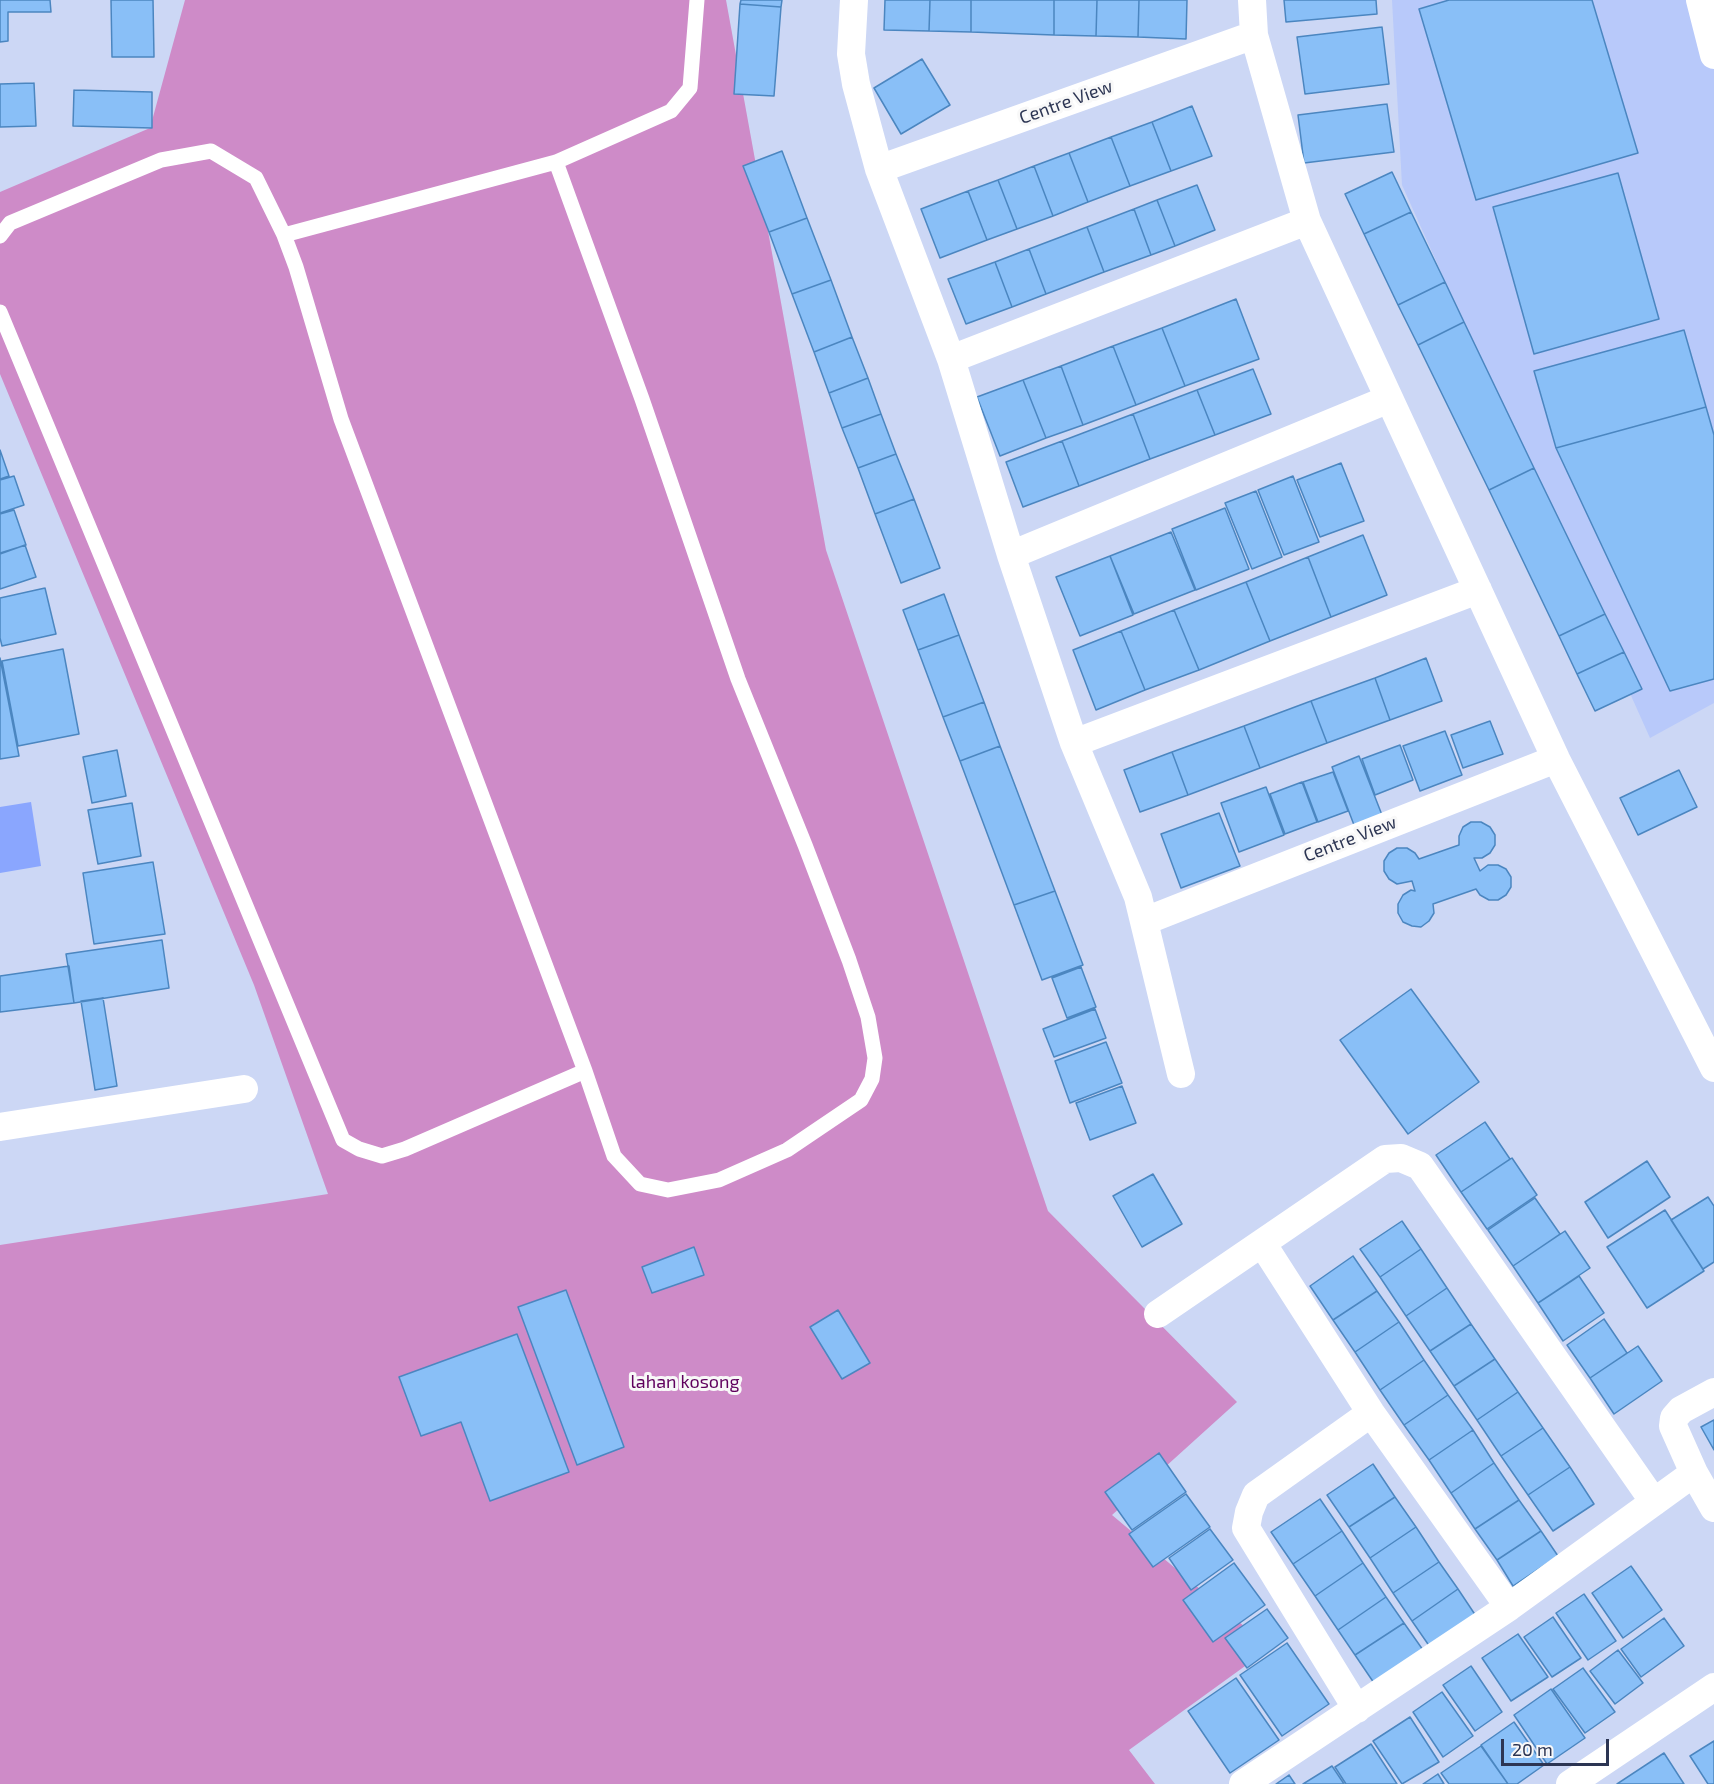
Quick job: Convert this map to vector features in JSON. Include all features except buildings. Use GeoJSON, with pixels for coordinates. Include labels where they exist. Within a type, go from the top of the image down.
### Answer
{"type":"FeatureCollection","features":[{"type":"Feature","properties":{"kind":"street"},"geometry":{"type":"LineString","coordinates":[[854,0],[851,54],[856,84],[879,170],[951,359],[1011,555],[1074,743],[1138,897],[1181,1074]]}},
{"type":"Feature","properties":{"kind":"street"},"geometry":{"type":"LineString","coordinates":[[1252,0],[1254,35],[1307,221],[1556,759],[1714,1068]]}},
{"type":"Feature","properties":{"kind":"street"},"geometry":{"type":"LineString","coordinates":[[1700,0],[1714,55]]}},
{"type":"Feature","properties":{"kind":"street","name":"Centre View"},"geometry":{"type":"LineString","coordinates":[[879,170],[1254,35]]}},
{"type":"Feature","properties":{"kind":"street"},"geometry":{"type":"LineString","coordinates":[[951,359],[1307,221]]}},
{"type":"Feature","properties":{"kind":"street"},"geometry":{"type":"LineString","coordinates":[[1011,555],[1389,399]]}},
{"type":"Feature","properties":{"kind":"street"},"geometry":{"type":"LineString","coordinates":[[1074,743],[1478,590]]}},
{"type":"Feature","properties":{"kind":"street","name":"Centre View"},"geometry":{"type":"LineString","coordinates":[[1145,921],[1556,759]]}},
{"type":"Feature","properties":{"kind":"street"},"geometry":{"type":"LineString","coordinates":[[0,1127],[244,1089]]}},
{"type":"Feature","properties":{"kind":"street"},"geometry":{"type":"LineString","coordinates":[[1158,1314],[1385,1159],[1401,1158],[1420,1166],[1654,1502]]}},
{"type":"Feature","properties":{"kind":"street"},"geometry":{"type":"LineString","coordinates":[[1262,1243],[1371,1413],[1509,1607]]}},
{"type":"Feature","properties":{"kind":"street"},"geometry":{"type":"LineString","coordinates":[[1714,1392],[1681,1410],[1674,1418],[1673,1426],[1694,1473],[1714,1508]]}},
{"type":"Feature","properties":{"kind":"street"},"geometry":{"type":"LineString","coordinates":[[1357,1709],[1246,1528],[1256,1495],[1371,1413]]}},
{"type":"Feature","properties":{"kind":"street"},"geometry":{"type":"LineString","coordinates":[[1243,1784],[1509,1607],[1694,1473]]}},
{"type":"Feature","properties":{"kind":"street"},"geometry":{"type":"LineString","coordinates":[[1570,1784],[1714,1687]]}},
{"type":"Feature","properties":{"kind":"lane"},"geometry":{"type":"LineString","coordinates":[[284,236],[556,162],[671,111],[690,88],[697,0]]}},
{"type":"Feature","properties":{"kind":"lane"},"geometry":{"type":"LineString","coordinates":[[0,236],[10,223],[161,160],[212,151],[256,178],[296,267],[341,419],[585,1071],[614,1156],[640,1184],[668,1190],[719,1180],[787,1150],[861,1100],[872,1079],[875,1058],[868,1017],[849,960],[738,679],[642,399],[556,162]]}},
{"type":"Feature","properties":{"kind":"lane"},"geometry":{"type":"LineString","coordinates":[[0,312],[344,1140],[359,1149],[382,1156],[405,1149],[585,1071]]}},
{"type":"Feature","properties":{"kind":"shaded area"},"geometry":{"type":"Polygon","coordinates":[[[1392,0],[1714,0],[1714,703],[1650,738],[1402,185],[1392,0]]]}},
{"type":"Feature","properties":{"kind":"green space","name":"lahan kosong"},"geometry":{"type":"Polygon","coordinates":[[[185,0],[726,0],[826,550],[1048,1211],[1237,1402],[1112,1515],[1270,1648],[1129,1750],[1155,1784],[0,1784],[0,1245],[328,1194],[254,985],[0,374],[0,192],[150,128],[185,0]]]}},
{"type":"Feature","properties":{"kind":"water"},"geometry":{"type":"Polygon","coordinates":[[[31,802],[41,866],[0,873],[0,807],[31,802]]]}}]}
